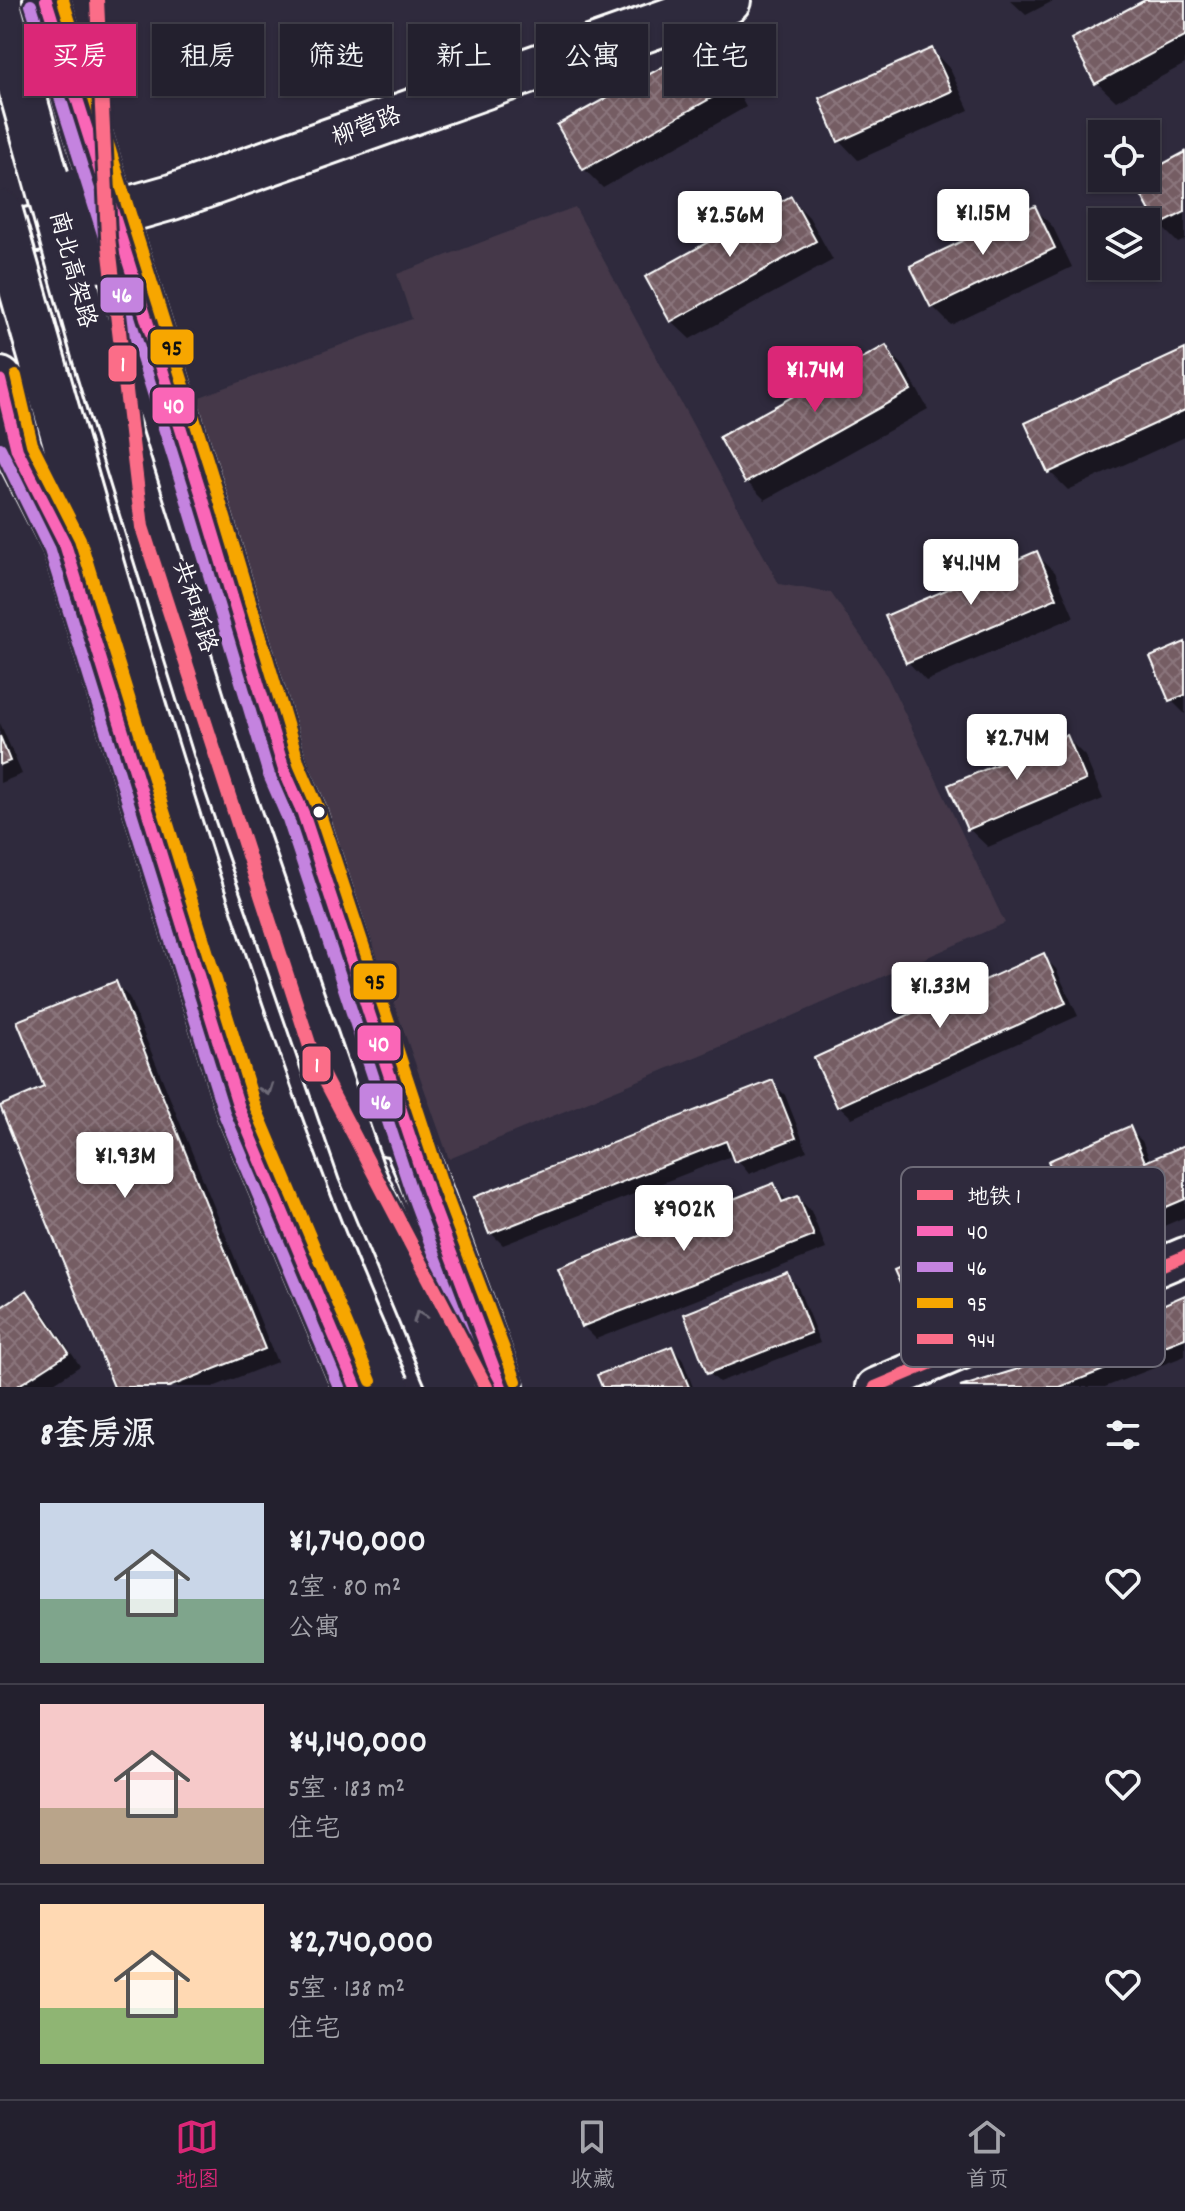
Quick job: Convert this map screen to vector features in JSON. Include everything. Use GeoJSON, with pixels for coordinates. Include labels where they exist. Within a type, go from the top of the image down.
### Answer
{"type":"FeatureCollection","features":[{"type":"Feature","properties":{"kind":"main road","name":"共和新路"},"geometry":{"type":"LineString","coordinates":[[46,0],[93,218],[108,341],[285,892],[353,1078],[428,1192],[501,1387]]}},
{"type":"Feature","properties":{"kind":"main road","name":"柳营路"},"geometry":{"type":"LineString","coordinates":[[0,236],[93,218],[172,197],[728,0]]}},
{"type":"Feature","properties":{"kind":"main road","name":"共和新路"},"geometry":{"type":"LineString","coordinates":[[5,13],[93,218]]}},
{"type":"Feature","properties":{"kind":"main road"},"geometry":{"type":"LineString","coordinates":[[5,13],[102,260],[259,770],[341,992],[428,1192]]}},
{"type":"Feature","properties":{"kind":"main road","name":"南北高架路"},"geometry":{"type":"LineString","coordinates":[[5,13],[98,366],[224,774],[361,1171],[451,1387]]}},
{"type":"Feature","properties":{"kind":"main road"},"geometry":{"type":"LineString","coordinates":[[0,212],[168,795],[260,1071],[314,1221],[387,1387]]}},
{"type":"Feature","properties":{"kind":"main road"},"geometry":{"type":"LineString","coordinates":[[0,279],[51,473],[65,544],[240,1111],[356,1387]]}},
{"type":"Feature","properties":{"kind":"main road"},"geometry":{"type":"LineString","coordinates":[[0,380],[17,450],[65,544]]}},
{"type":"Feature","properties":{"kind":"street"},"geometry":{"type":"LineString","coordinates":[[1165,1264],[1185,1256]]}},
{"type":"Feature","properties":{"kind":"street"},"geometry":{"type":"LineString","coordinates":[[875,1387],[922,1367]]}},
{"type":"Feature","properties":{"kind":"shaded area"},"geometry":{"type":"Polygon","coordinates":[[[575,207],[779,584],[831,593],[884,670],[1005,923],[768,1027],[449,1159],[270,652],[197,398],[412,319],[397,274],[575,207]]]}},
{"type":"Feature","properties":{"kind":"building"},"geometry":{"type":"Polygon","coordinates":[[[1145,0],[1185,0],[1185,36],[1095,84],[1071,39],[1145,0]]]}},
{"type":"Feature","properties":{"kind":"building"},"geometry":{"type":"Polygon","coordinates":[[[932,48],[952,91],[838,142],[819,98],[932,48]]]}},
{"type":"Feature","properties":{"kind":"building"},"geometry":{"type":"Polygon","coordinates":[[[664,66],[664,96],[715,96],[583,170],[557,125],[610,96],[648,96],[648,75],[664,66]]]}},
{"type":"Feature","properties":{"kind":"building"},"geometry":{"type":"Polygon","coordinates":[[[1185,152],[1185,212],[1160,225],[1160,208],[1148,208],[1140,192],[1160,192],[1160,165],[1185,152]]]}},
{"type":"Feature","properties":{"kind":"building"},"geometry":{"type":"Polygon","coordinates":[[[791,196],[816,241],[670,322],[645,277],[791,196]]]}},
{"type":"Feature","properties":{"kind":"building"},"geometry":{"type":"Polygon","coordinates":[[[1035,206],[1055,248],[931,308],[910,266],[1035,206]]]}},
{"type":"Feature","properties":{"kind":"building"},"geometry":{"type":"Polygon","coordinates":[[[886,345],[911,390],[745,483],[719,437],[886,345]]]}},
{"type":"Feature","properties":{"kind":"building"},"geometry":{"type":"Polygon","coordinates":[[[1185,349],[1185,410],[1048,473],[1025,423],[1185,349]]]}},
{"type":"Feature","properties":{"kind":"building"},"geometry":{"type":"Polygon","coordinates":[[[1037,551],[1057,598],[906,663],[885,616],[1037,551]]]}},
{"type":"Feature","properties":{"kind":"building"},"geometry":{"type":"Polygon","coordinates":[[[1185,642],[1185,695],[1169,701],[1150,657],[1185,642]]]}},
{"type":"Feature","properties":{"kind":"building"},"geometry":{"type":"Polygon","coordinates":[[[1067,735],[1086,780],[967,830],[948,785],[1067,735]]]}},
{"type":"Feature","properties":{"kind":"building"},"geometry":{"type":"Polygon","coordinates":[[[0,736],[10,761],[0,765],[0,736]]]}},
{"type":"Feature","properties":{"kind":"building"},"geometry":{"type":"Polygon","coordinates":[[[1044,953],[1066,1003],[837,1107],[814,1058],[1044,953]]]}},
{"type":"Feature","properties":{"kind":"building"},"geometry":{"type":"Polygon","coordinates":[[[116,981],[265,1349],[169,1387],[114,1387],[0,1106],[44,1087],[17,1021],[116,981]]]}},
{"type":"Feature","properties":{"kind":"building"},"geometry":{"type":"Polygon","coordinates":[[[773,1080],[796,1138],[734,1162],[726,1141],[489,1234],[474,1197],[773,1080]]]}},
{"type":"Feature","properties":{"kind":"building"},"geometry":{"type":"Polygon","coordinates":[[[1130,1126],[1145,1162],[1185,1145],[1185,1199],[1165,1208],[1165,1167],[1050,1167],[1048,1161],[1130,1126]]]}},
{"type":"Feature","properties":{"kind":"building"},"geometry":{"type":"Polygon","coordinates":[[[774,1183],[782,1202],[798,1196],[814,1236],[581,1327],[558,1268],[774,1183]]]}},
{"type":"Feature","properties":{"kind":"building"},"geometry":{"type":"Polygon","coordinates":[[[901,1267],[901,1286],[894,1270],[901,1267]]]}},
{"type":"Feature","properties":{"kind":"building"},"geometry":{"type":"Polygon","coordinates":[[[788,1273],[811,1333],[707,1374],[684,1314],[788,1273]]]}},
{"type":"Feature","properties":{"kind":"building"},"geometry":{"type":"Polygon","coordinates":[[[27,1290],[69,1353],[16,1387],[0,1387],[0,1308],[27,1290]]]}},
{"type":"Feature","properties":{"kind":"building"},"geometry":{"type":"Polygon","coordinates":[[[1185,1295],[1185,1338],[1165,1346],[1165,1304],[1185,1295]]]}},
{"type":"Feature","properties":{"kind":"building"},"geometry":{"type":"Polygon","coordinates":[[[672,1346],[689,1387],[602,1387],[597,1375],[672,1346]]]}},
{"type":"Feature","properties":{"kind":"building"},"geometry":{"type":"Polygon","coordinates":[[[1022,1367],[1111,1367],[1060,1387],[960,1387],[1022,1367]]]}},
{"type":"Feature","properties":{"kind":"metro line","name":"1"},"geometry":{"type":"LineString","coordinates":[[97,0],[108,237],[142,527],[314,1059],[486,1387]]}},
{"type":"Feature","properties":{"kind":"transit line","name":"40"},"geometry":{"type":"LineString","coordinates":[[46,0],[202,496],[284,770],[303,813],[428,1192],[501,1387]]}},
{"type":"Feature","properties":{"kind":"transit line","name":"95"},"geometry":{"type":"LineString","coordinates":[[63,0],[299,764],[318,808],[443,1187],[516,1381]]}},
{"type":"Feature","properties":{"kind":"transit line","name":"46"},"geometry":{"type":"LineString","coordinates":[[31,5],[187,501],[269,775],[288,819],[413,1197],[484,1387]]}},
{"type":"Feature","properties":{"kind":"transit line","name":"95"},"geometry":{"type":"LineString","coordinates":[[16,376],[32,444],[80,539],[255,1106],[371,1381]]}},
{"type":"Feature","properties":{"kind":"transit line","name":"40"},"geometry":{"type":"LineString","coordinates":[[0,380],[17,450],[65,544],[240,1111],[356,1387]]}},
{"type":"Feature","properties":{"kind":"transit line","name":"46"},"geometry":{"type":"LineString","coordinates":[[0,448],[50,550],[225,1116],[339,1387]]}},
{"type":"Feature","properties":{"kind":"transit line","name":"944"},"geometry":{"type":"LineString","coordinates":[[1165,1264],[1185,1256]]}},
{"type":"Feature","properties":{"kind":"transit line","name":"944"},"geometry":{"type":"LineString","coordinates":[[875,1387],[922,1367]]}}]}
